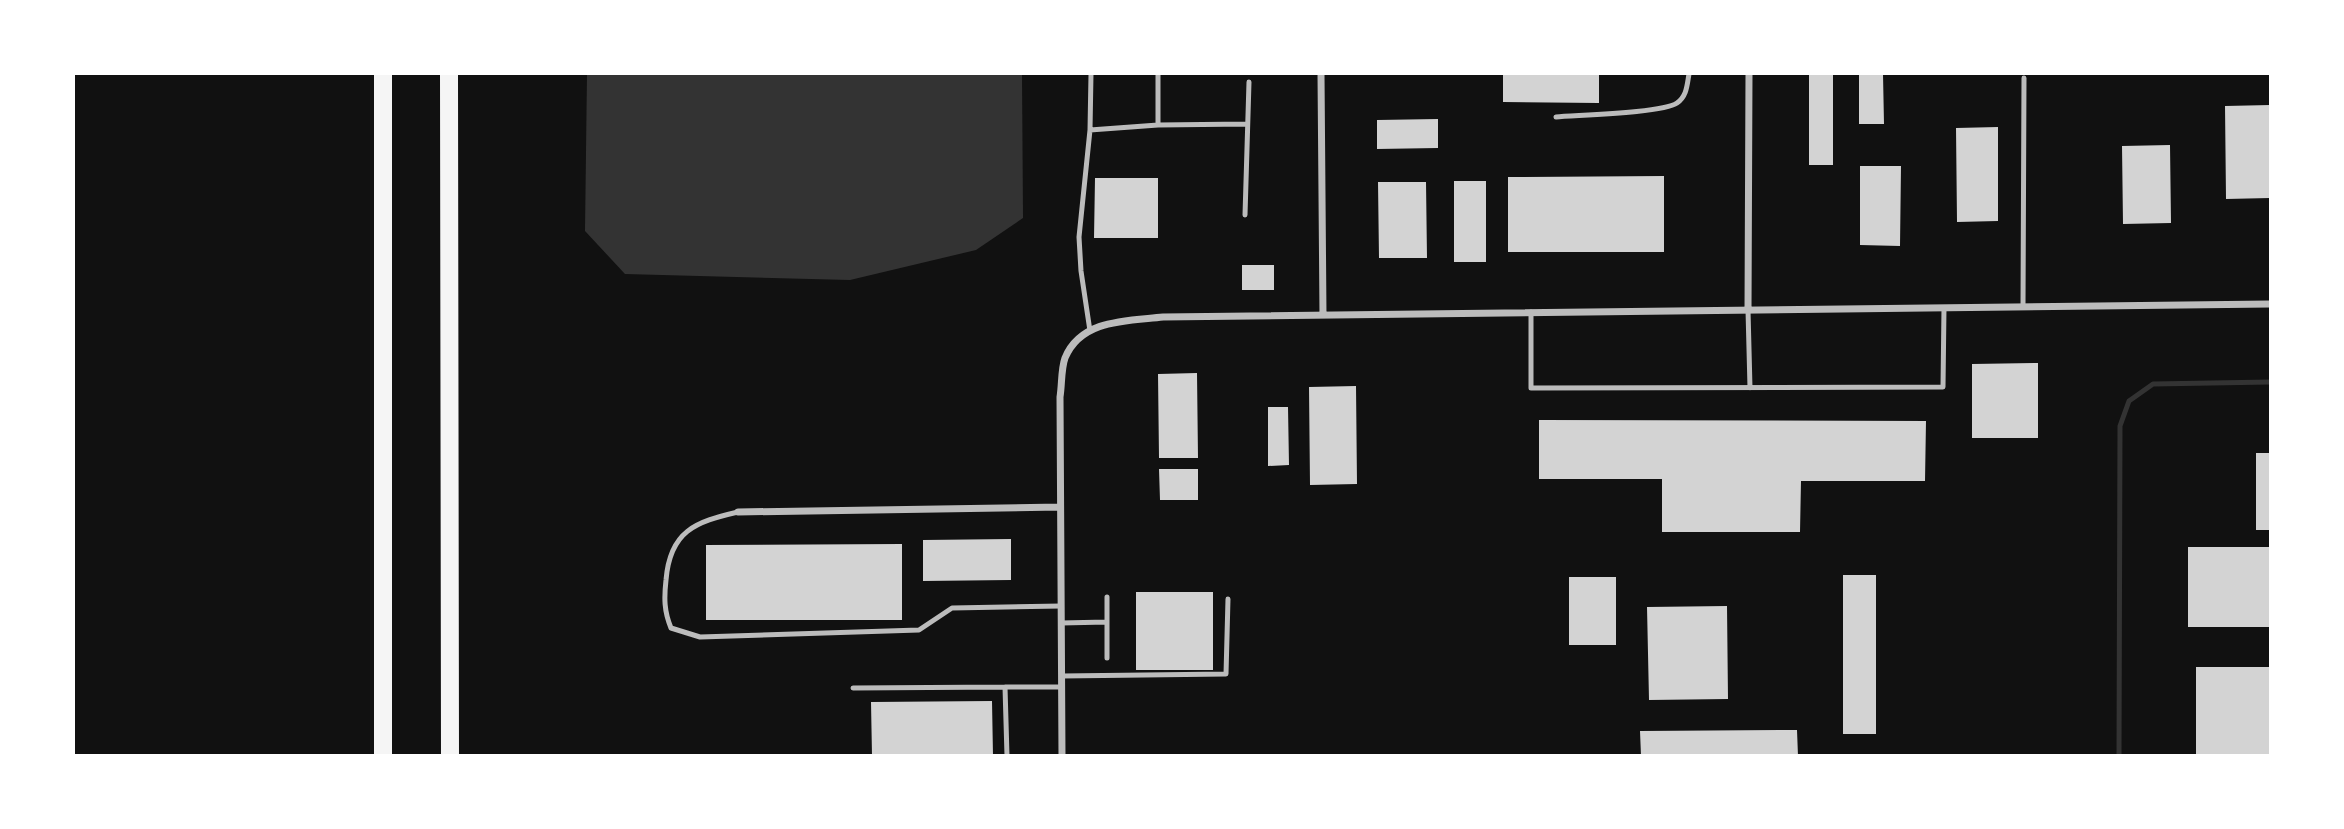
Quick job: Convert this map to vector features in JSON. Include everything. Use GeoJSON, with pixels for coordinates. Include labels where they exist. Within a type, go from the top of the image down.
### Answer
{"type":"FeatureCollection","features":[{"type":"Feature","properties":{"kind":"highway"},"geometry":{"type":"LineString","coordinates":[[383,74],[383,755]]}},
{"type":"Feature","properties":{"kind":"highway"},"geometry":{"type":"LineString","coordinates":[[449,74],[450,755]]}},
{"type":"Feature","properties":{"kind":"street"},"geometry":{"type":"LineString","coordinates":[[1321,74],[1323,315]]}},
{"type":"Feature","properties":{"kind":"street"},"geometry":{"type":"LineString","coordinates":[[1748,310],[1749,74]]}},
{"type":"Feature","properties":{"kind":"street"},"geometry":{"type":"LineString","coordinates":[[1062,755],[1060,397],[1065,359],[1077,339],[1113,322],[1163,317],[2270,304]]}},
{"type":"Feature","properties":{"kind":"street"},"geometry":{"type":"LineString","coordinates":[[738,512],[1060,507]]}},
{"type":"Feature","properties":{"kind":"lane"},"geometry":{"type":"LineString","coordinates":[[1090,331],[1079,237],[1090,130],[1091,74]]}},
{"type":"Feature","properties":{"kind":"lane"},"geometry":{"type":"LineString","coordinates":[[1158,74],[1158,125]]}},
{"type":"Feature","properties":{"kind":"lane"},"geometry":{"type":"LineString","coordinates":[[1556,117],[1640,111],[1675,105],[1686,93],[1689,74]]}},
{"type":"Feature","properties":{"kind":"lane"},"geometry":{"type":"LineString","coordinates":[[2023,307],[2024,78]]}},
{"type":"Feature","properties":{"kind":"lane"},"geometry":{"type":"LineString","coordinates":[[1245,215],[1249,82]]}},
{"type":"Feature","properties":{"kind":"lane"},"geometry":{"type":"LineString","coordinates":[[1090,130],[1158,125],[1247,124]]}},
{"type":"Feature","properties":{"kind":"lane"},"geometry":{"type":"LineString","coordinates":[[1531,312],[1531,388],[1943,387],[1944,308]]}},
{"type":"Feature","properties":{"kind":"lane"},"geometry":{"type":"LineString","coordinates":[[1748,310],[1750,388]]}},
{"type":"Feature","properties":{"kind":"lane"},"geometry":{"type":"LineString","coordinates":[[738,512],[704,520],[676,540],[667,565],[663,610],[671,628],[700,637],[919,630],[952,607],[1061,606]]}},
{"type":"Feature","properties":{"kind":"lane"},"geometry":{"type":"LineString","coordinates":[[1107,597],[1107,658]]}},
{"type":"Feature","properties":{"kind":"lane"},"geometry":{"type":"LineString","coordinates":[[1062,676],[1226,674],[1228,599]]}},
{"type":"Feature","properties":{"kind":"lane"},"geometry":{"type":"LineString","coordinates":[[1061,623],[1107,622]]}},
{"type":"Feature","properties":{"kind":"lane"},"geometry":{"type":"LineString","coordinates":[[1005,687],[1007,755]]}},
{"type":"Feature","properties":{"kind":"lane"},"geometry":{"type":"LineString","coordinates":[[853,688],[1062,687]]}},
{"type":"Feature","properties":{"kind":"shaded area"},"geometry":{"type":"Polygon","coordinates":[[[587,74],[1022,74],[1023,218],[976,250],[850,280],[625,274],[585,231],[587,74]]]}},
{"type":"Feature","properties":{"kind":"building"},"geometry":{"type":"Polygon","coordinates":[[[1503,74],[1599,74],[1599,103],[1503,102],[1503,74]]]}},
{"type":"Feature","properties":{"kind":"building"},"geometry":{"type":"Polygon","coordinates":[[[1809,74],[1833,74],[1833,165],[1809,165],[1809,74]]]}},
{"type":"Feature","properties":{"kind":"building"},"geometry":{"type":"Polygon","coordinates":[[[1859,74],[1883,74],[1884,124],[1859,124],[1859,74]]]}},
{"type":"Feature","properties":{"kind":"building"},"geometry":{"type":"Polygon","coordinates":[[[2270,105],[2270,198],[2226,199],[2225,106],[2270,105]]]}},
{"type":"Feature","properties":{"kind":"building"},"geometry":{"type":"Polygon","coordinates":[[[1438,119],[1438,148],[1377,149],[1377,120],[1438,119]]]}},
{"type":"Feature","properties":{"kind":"building"},"geometry":{"type":"Polygon","coordinates":[[[1998,127],[1998,221],[1957,222],[1956,128],[1998,127]]]}},
{"type":"Feature","properties":{"kind":"building"},"geometry":{"type":"Polygon","coordinates":[[[2170,145],[2171,223],[2123,224],[2122,146],[2170,145]]]}},
{"type":"Feature","properties":{"kind":"building"},"geometry":{"type":"Polygon","coordinates":[[[1860,166],[1901,166],[1900,246],[1860,245],[1860,166]]]}},
{"type":"Feature","properties":{"kind":"building"},"geometry":{"type":"Polygon","coordinates":[[[1664,176],[1664,252],[1508,252],[1508,177],[1664,176]]]}},
{"type":"Feature","properties":{"kind":"building"},"geometry":{"type":"Polygon","coordinates":[[[1095,178],[1158,178],[1158,238],[1094,238],[1095,178]]]}},
{"type":"Feature","properties":{"kind":"building"},"geometry":{"type":"Polygon","coordinates":[[[1454,181],[1486,181],[1486,262],[1454,262],[1454,181]]]}},
{"type":"Feature","properties":{"kind":"building"},"geometry":{"type":"Polygon","coordinates":[[[1378,182],[1426,182],[1427,258],[1379,258],[1378,182]]]}},
{"type":"Feature","properties":{"kind":"building"},"geometry":{"type":"Polygon","coordinates":[[[1242,265],[1274,265],[1274,290],[1242,290],[1242,265]]]}},
{"type":"Feature","properties":{"kind":"building"},"geometry":{"type":"Polygon","coordinates":[[[2038,363],[2038,438],[1972,438],[1972,364],[2038,363]]]}},
{"type":"Feature","properties":{"kind":"building"},"geometry":{"type":"Polygon","coordinates":[[[1197,373],[1198,458],[1159,458],[1158,374],[1197,373]]]}},
{"type":"Feature","properties":{"kind":"building"},"geometry":{"type":"Polygon","coordinates":[[[1356,386],[1357,484],[1310,485],[1309,387],[1356,386]]]}},
{"type":"Feature","properties":{"kind":"building"},"geometry":{"type":"Polygon","coordinates":[[[1268,407],[1288,407],[1289,465],[1268,466],[1268,407]]]}},
{"type":"Feature","properties":{"kind":"building"},"geometry":{"type":"Polygon","coordinates":[[[1539,420],[1926,421],[1925,481],[1801,481],[1800,532],[1662,532],[1662,479],[1539,479],[1539,420]]]}},
{"type":"Feature","properties":{"kind":"building"},"geometry":{"type":"Polygon","coordinates":[[[2256,453],[2270,453],[2270,530],[2256,530],[2256,453]]]}},
{"type":"Feature","properties":{"kind":"building"},"geometry":{"type":"Polygon","coordinates":[[[1159,469],[1198,469],[1198,500],[1160,500],[1159,469]]]}},
{"type":"Feature","properties":{"kind":"building"},"geometry":{"type":"Polygon","coordinates":[[[1011,539],[1011,580],[923,581],[923,540],[1011,539]]]}},
{"type":"Feature","properties":{"kind":"building"},"geometry":{"type":"Polygon","coordinates":[[[902,544],[902,620],[706,620],[706,545],[902,544]]]}},
{"type":"Feature","properties":{"kind":"building"},"geometry":{"type":"Polygon","coordinates":[[[2188,547],[2270,547],[2270,627],[2188,627],[2188,547]]]}},
{"type":"Feature","properties":{"kind":"building"},"geometry":{"type":"Polygon","coordinates":[[[1843,575],[1876,575],[1876,734],[1843,734],[1843,575]]]}},
{"type":"Feature","properties":{"kind":"building"},"geometry":{"type":"Polygon","coordinates":[[[1569,577],[1616,577],[1616,645],[1569,645],[1569,577]]]}},
{"type":"Feature","properties":{"kind":"building"},"geometry":{"type":"Polygon","coordinates":[[[1136,592],[1213,592],[1213,670],[1136,670],[1136,592]]]}},
{"type":"Feature","properties":{"kind":"building"},"geometry":{"type":"Polygon","coordinates":[[[1727,606],[1728,699],[1649,700],[1647,607],[1727,606]]]}},
{"type":"Feature","properties":{"kind":"building"},"geometry":{"type":"Polygon","coordinates":[[[2196,667],[2270,667],[2270,756],[2196,756],[2196,667]]]}},
{"type":"Feature","properties":{"kind":"building"},"geometry":{"type":"Polygon","coordinates":[[[992,701],[993,756],[872,756],[871,702],[992,701]]]}},
{"type":"Feature","properties":{"kind":"building"},"geometry":{"type":"Polygon","coordinates":[[[1797,730],[1798,756],[1641,756],[1640,731],[1797,730]]]}},
{"type":"Feature","properties":{"kind":"waterway"},"geometry":{"type":"LineString","coordinates":[[2119,756],[2120,426],[2129,401],[2153,384],[2270,382]]}}]}
